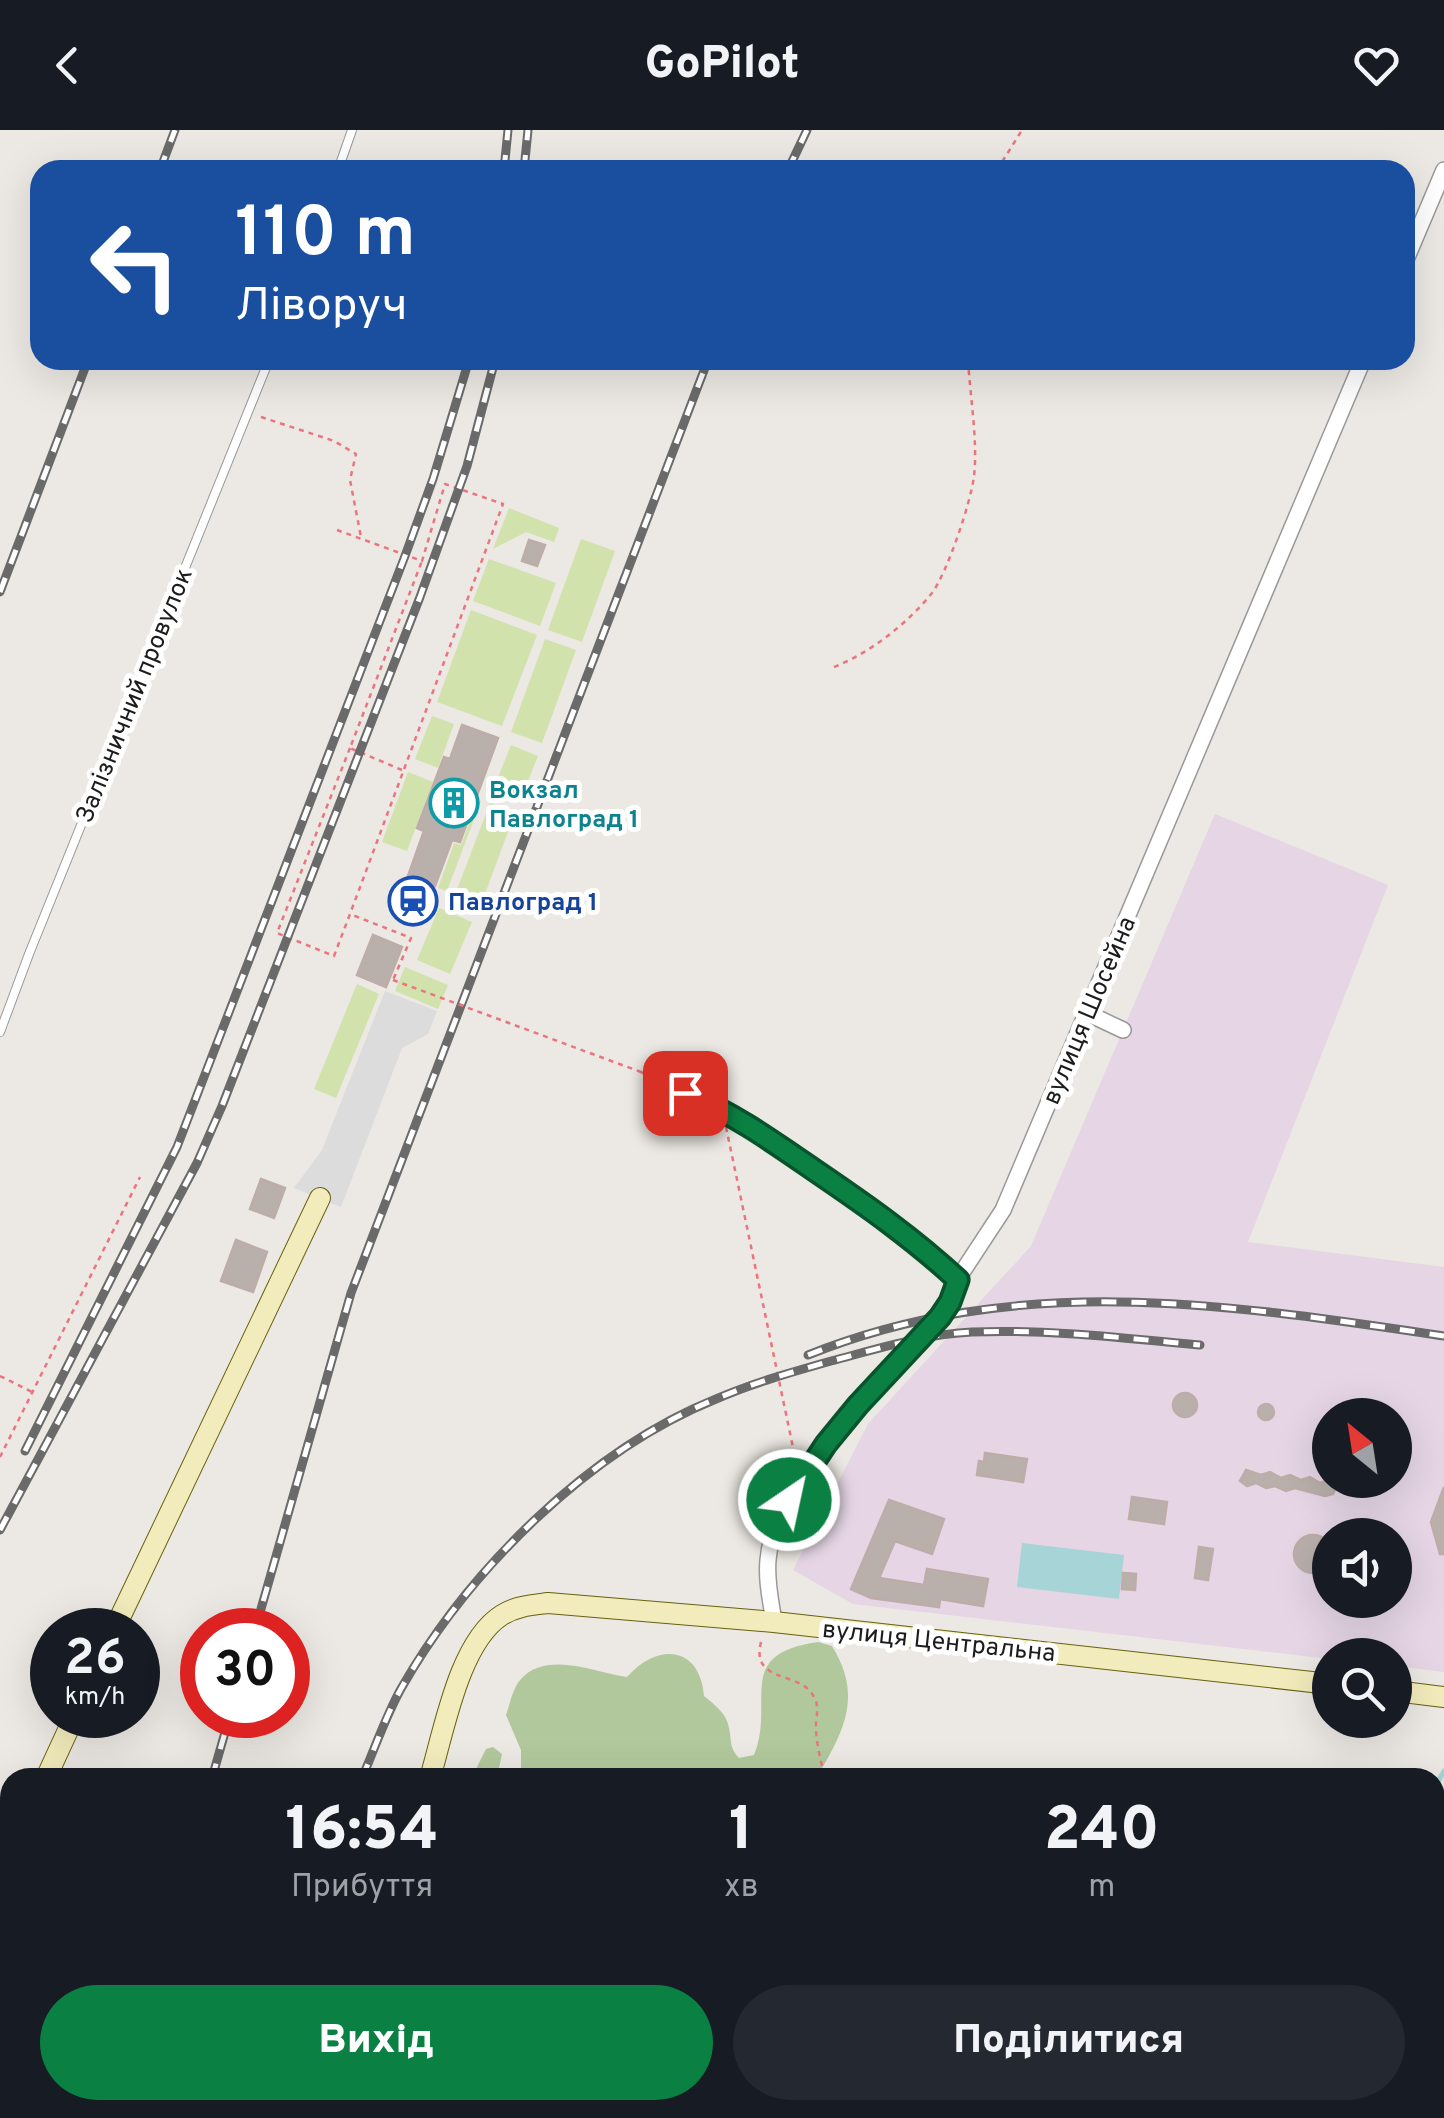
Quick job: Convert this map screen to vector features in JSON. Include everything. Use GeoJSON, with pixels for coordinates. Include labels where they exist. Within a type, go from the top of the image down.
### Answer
{"type":"FeatureCollection","features":[{"type":"Feature","properties":{"kind":"street"},"geometry":{"type":"LineString","coordinates":[[1415,238],[1444,170]]}},
{"type":"Feature","properties":{"kind":"street","name":"вулиця Шосейна"},"geometry":{"type":"LineString","coordinates":[[772,1622],[768,1560],[775,1529],[800,1482],[858,1405],[940,1317],[958,1280],[1003,1210],[1360,370]]}},
{"type":"Feature","properties":{"kind":"street"},"geometry":{"type":"LineString","coordinates":[[1087,1013],[1123,1030]]}},
{"type":"Feature","properties":{"kind":"street"},"geometry":{"type":"LineString","coordinates":[[124,1608],[320,1198]]}},
{"type":"Feature","properties":{"kind":"street","name":"вулиця Центральна"},"geometry":{"type":"LineString","coordinates":[[433,1768],[460,1679],[481,1634],[505,1613],[526,1605],[772,1622],[1312,1682]]}},
{"type":"Feature","properties":{"kind":"street"},"geometry":{"type":"LineString","coordinates":[[1412,1694],[1444,1697]]}},
{"type":"Feature","properties":{"kind":"street"},"geometry":{"type":"LineString","coordinates":[[51,1768],[64,1738]]}},
{"type":"Feature","properties":{"kind":"lane"},"geometry":{"type":"LineString","coordinates":[[342,160],[352,130]]}},
{"type":"Feature","properties":{"kind":"lane","name":"Залізничний провулок"},"geometry":{"type":"LineString","coordinates":[[0,1032],[266,370]]}},
{"type":"Feature","properties":{"kind":"lane"},"geometry":{"type":"LineString","coordinates":[[684,1096],[722,1111],[780,1146],[916,1240],[958,1280]]}},
{"type":"Feature","properties":{"kind":"path"},"geometry":{"type":"LineString","coordinates":[[1003,160],[1022,130]]}},
{"type":"Feature","properties":{"kind":"path"},"geometry":{"type":"LineString","coordinates":[[834,667],[855,658],[888,634],[934,591],[962,524],[974,475],[969,370]]}},
{"type":"Feature","properties":{"kind":"path"},"geometry":{"type":"LineString","coordinates":[[248,413],[334,441],[356,454],[350,480],[361,538]]}},
{"type":"Feature","properties":{"kind":"path"},"geometry":{"type":"LineString","coordinates":[[445,484],[503,504],[334,956],[277,933],[350,748],[422,561],[445,484]]}},
{"type":"Feature","properties":{"kind":"path"},"geometry":{"type":"LineString","coordinates":[[337,530],[422,561]]}},
{"type":"Feature","properties":{"kind":"path"},"geometry":{"type":"LineString","coordinates":[[350,748],[404,771]]}},
{"type":"Feature","properties":{"kind":"path"},"geometry":{"type":"LineString","coordinates":[[350,914],[411,938],[393,980],[641,1072],[684,1096]]}},
{"type":"Feature","properties":{"kind":"path"},"geometry":{"type":"LineString","coordinates":[[722,1111],[800,1482]]}},
{"type":"Feature","properties":{"kind":"path"},"geometry":{"type":"LineString","coordinates":[[0,1457],[140,1177]]}},
{"type":"Feature","properties":{"kind":"path"},"geometry":{"type":"LineString","coordinates":[[0,1376],[33,1393]]}},
{"type":"Feature","properties":{"kind":"path"},"geometry":{"type":"LineString","coordinates":[[772,1622],[759,1652],[762,1665],[782,1678],[800,1682],[813,1694],[822,1768]]}},
{"type":"Feature","properties":{"kind":"shaded area"},"geometry":{"type":"Polygon","coordinates":[[[1215,814],[1388,885],[1248,1242],[1444,1267],[1444,1672],[1412,1668],[1412,1638],[1312,1638],[1312,1657],[853,1604],[793,1570],[868,1424],[1031,1246],[1215,814]]]}},
{"type":"Feature","properties":{"kind":"shaded area"},"geometry":{"type":"Polygon","coordinates":[[[385,991],[437,1011],[428,1034],[402,1048],[341,1207],[294,1188],[322,1150],[385,991]]]}},
{"type":"Feature","properties":{"kind":"green space"},"geometry":{"type":"Polygon","coordinates":[[[509,508],[559,528],[554,542],[526,532],[493,549],[509,508]]]}},
{"type":"Feature","properties":{"kind":"green space"},"geometry":{"type":"Polygon","coordinates":[[[581,539],[615,551],[582,642],[548,630],[581,539]]]}},
{"type":"Feature","properties":{"kind":"green space"},"geometry":{"type":"Polygon","coordinates":[[[489,559],[556,583],[540,626],[473,601],[489,559]]]}},
{"type":"Feature","properties":{"kind":"green space"},"geometry":{"type":"Polygon","coordinates":[[[471,610],[537,635],[502,726],[437,702],[471,610]]]}},
{"type":"Feature","properties":{"kind":"green space"},"geometry":{"type":"Polygon","coordinates":[[[545,639],[576,650],[542,743],[511,732],[545,639]]]}},
{"type":"Feature","properties":{"kind":"green space"},"geometry":{"type":"Polygon","coordinates":[[[432,716],[454,724],[438,768],[415,759],[432,716]]]}},
{"type":"Feature","properties":{"kind":"green space"},"geometry":{"type":"Polygon","coordinates":[[[511,745],[538,756],[520,801],[493,790],[511,745]]]}},
{"type":"Feature","properties":{"kind":"green space"},"geometry":{"type":"Polygon","coordinates":[[[408,772],[433,782],[407,851],[382,842],[408,772]]]}},
{"type":"Feature","properties":{"kind":"green space"},"geometry":{"type":"Polygon","coordinates":[[[478,800],[481,801],[447,891],[438,888],[454,843],[461,845],[478,800]]]}},
{"type":"Feature","properties":{"kind":"green space"},"geometry":{"type":"Polygon","coordinates":[[[490,803],[515,813],[479,910],[453,900],[490,803]]]}},
{"type":"Feature","properties":{"kind":"green space"},"geometry":{"type":"Polygon","coordinates":[[[406,878],[431,888],[417,924],[392,915],[406,878]]]}},
{"type":"Feature","properties":{"kind":"green space"},"geometry":{"type":"Polygon","coordinates":[[[439,908],[472,922],[450,974],[417,960],[439,908]]]}},
{"type":"Feature","properties":{"kind":"green space"},"geometry":{"type":"Polygon","coordinates":[[[405,967],[448,985],[438,1009],[395,991],[405,967]]]}},
{"type":"Feature","properties":{"kind":"green space"},"geometry":{"type":"Polygon","coordinates":[[[357,984],[379,994],[336,1098],[314,1089],[357,984]]]}},
{"type":"Feature","properties":{"kind":"green space"},"geometry":{"type":"Polygon","coordinates":[[[818,1642],[832,1646],[847,1681],[842,1729],[822,1768],[521,1768],[521,1750],[506,1715],[516,1686],[532,1670],[572,1666],[627,1677],[639,1666],[664,1654],[686,1659],[701,1679],[704,1696],[726,1718],[732,1747],[739,1758],[754,1755],[760,1735],[766,1669],[775,1657],[791,1648],[818,1642]]]}},
{"type":"Feature","properties":{"kind":"green space"},"geometry":{"type":"Polygon","coordinates":[[[493,1747],[502,1754],[499,1768],[476,1768],[486,1749],[493,1747]]]}},
{"type":"Feature","properties":{"kind":"water"},"geometry":{"type":"Polygon","coordinates":[[[1022,1543],[1124,1555],[1119,1599],[1017,1587],[1022,1543]]]}},
{"type":"Feature","properties":{"kind":"building"},"geometry":{"type":"Polygon","coordinates":[[[529,540],[545,545],[537,566],[522,561],[529,540]]]}},
{"type":"Feature","properties":{"kind":"building","name":"Вокзал Павлоград 1"},"geometry":{"type":"Polygon","coordinates":[[[462,725],[498,738],[460,842],[452,840],[435,886],[408,876],[424,831],[417,828],[444,757],[450,759],[462,725]]]}},
{"type":"Feature","properties":{"kind":"building"},"geometry":{"type":"Polygon","coordinates":[[[373,935],[402,947],[386,987],[357,975],[373,935]]]}},
{"type":"Feature","properties":{"kind":"building"},"geometry":{"type":"Polygon","coordinates":[[[261,1179],[285,1188],[274,1218],[250,1209],[261,1179]]]}},
{"type":"Feature","properties":{"kind":"building"},"geometry":{"type":"Polygon","coordinates":[[[236,1240],[267,1252],[253,1292],[221,1281],[236,1240]]]}},
{"type":"Feature","properties":{"kind":"building"},"geometry":{"type":"Polygon","coordinates":[[[1185,1393],[1194,1396],[1194,1414],[1185,1417],[1176,1414],[1173,1405],[1176,1396],[1185,1393]]]}},
{"type":"Feature","properties":{"kind":"building"},"geometry":{"type":"Polygon","coordinates":[[[1266,1404],[1274,1412],[1266,1420],[1258,1412],[1266,1404]]]}},
{"type":"Feature","properties":{"kind":"building"},"geometry":{"type":"Polygon","coordinates":[[[985,1453],[1027,1459],[1023,1482],[977,1475],[985,1453]]]}},
{"type":"Feature","properties":{"kind":"building"},"geometry":{"type":"Polygon","coordinates":[[[1246,1470],[1261,1475],[1270,1472],[1281,1478],[1310,1477],[1312,1493],[1266,1488],[1256,1483],[1247,1486],[1240,1481],[1246,1470]]]}},
{"type":"Feature","properties":{"kind":"building"},"geometry":{"type":"Polygon","coordinates":[[[1444,1487],[1444,1554],[1440,1554],[1431,1522],[1444,1487]]]}},
{"type":"Feature","properties":{"kind":"building"},"geometry":{"type":"Polygon","coordinates":[[[1132,1497],[1167,1502],[1164,1524],[1129,1519],[1132,1497]]]}},
{"type":"Feature","properties":{"kind":"building"},"geometry":{"type":"Polygon","coordinates":[[[889,1500],[944,1519],[932,1554],[895,1541],[879,1578],[924,1585],[927,1569],[988,1579],[983,1606],[940,1599],[939,1607],[871,1598],[851,1589],[889,1500]]]}},
{"type":"Feature","properties":{"kind":"building"},"geometry":{"type":"Polygon","coordinates":[[[1312,1535],[1312,1573],[1300,1567],[1294,1554],[1306,1537],[1312,1535]]]}},
{"type":"Feature","properties":{"kind":"building"},"geometry":{"type":"Polygon","coordinates":[[[1199,1547],[1213,1549],[1208,1580],[1195,1578],[1199,1547]]]}},
{"type":"Feature","properties":{"kind":"building"},"geometry":{"type":"Polygon","coordinates":[[[1123,1573],[1136,1574],[1135,1590],[1122,1589],[1123,1573]]]}},
{"type":"Feature","properties":{"kind":"railway"},"geometry":{"type":"LineString","coordinates":[[164,160],[175,130]]}},
{"type":"Feature","properties":{"kind":"railway"},"geometry":{"type":"LineString","coordinates":[[505,160],[508,130]]}},
{"type":"Feature","properties":{"kind":"railway"},"geometry":{"type":"LineString","coordinates":[[525,160],[528,130]]}},
{"type":"Feature","properties":{"kind":"railway"},"geometry":{"type":"LineString","coordinates":[[793,160],[807,130]]}},
{"type":"Feature","properties":{"kind":"railway"},"geometry":{"type":"LineString","coordinates":[[0,592],[84,370]]}},
{"type":"Feature","properties":{"kind":"railway"},"geometry":{"type":"LineString","coordinates":[[25,1451],[177,1147],[405,556],[466,370]]}},
{"type":"Feature","properties":{"kind":"railway"},"geometry":{"type":"LineString","coordinates":[[0,1530],[197,1163],[222,1106],[420,597],[467,466],[492,370]]}},
{"type":"Feature","properties":{"kind":"railway"},"geometry":{"type":"LineString","coordinates":[[261,1608],[351,1293],[704,370]]}},
{"type":"Feature","properties":{"kind":"railway"},"geometry":{"type":"LineString","coordinates":[[808,1355],[887,1329],[966,1312],[1045,1304],[1203,1306],[1444,1336]]}},
{"type":"Feature","properties":{"kind":"railway"},"geometry":{"type":"LineString","coordinates":[[366,1768],[402,1687],[461,1600],[497,1558],[579,1482],[669,1421],[773,1378],[937,1336],[1029,1332],[1200,1345]]}},
{"type":"Feature","properties":{"kind":"railway"},"geometry":{"type":"LineString","coordinates":[[215,1768],[223,1738]]}},
{"type":"Feature","properties":{"kind":"place","name":"Вокзал Павлоград 1"},"geometry":{"type":"Point","coordinates":[454,803]}},
{"type":"Feature","properties":{"kind":"place","name":"Павлоград 1"},"geometry":{"type":"Point","coordinates":[413,901]}},
{"type":"Feature","properties":{"kind":"route"},"geometry":{"type":"LineString","coordinates":[[685,1093],[780,1146],[916,1240],[958,1280],[940,1317],[858,1405],[789,1500]]}}]}
